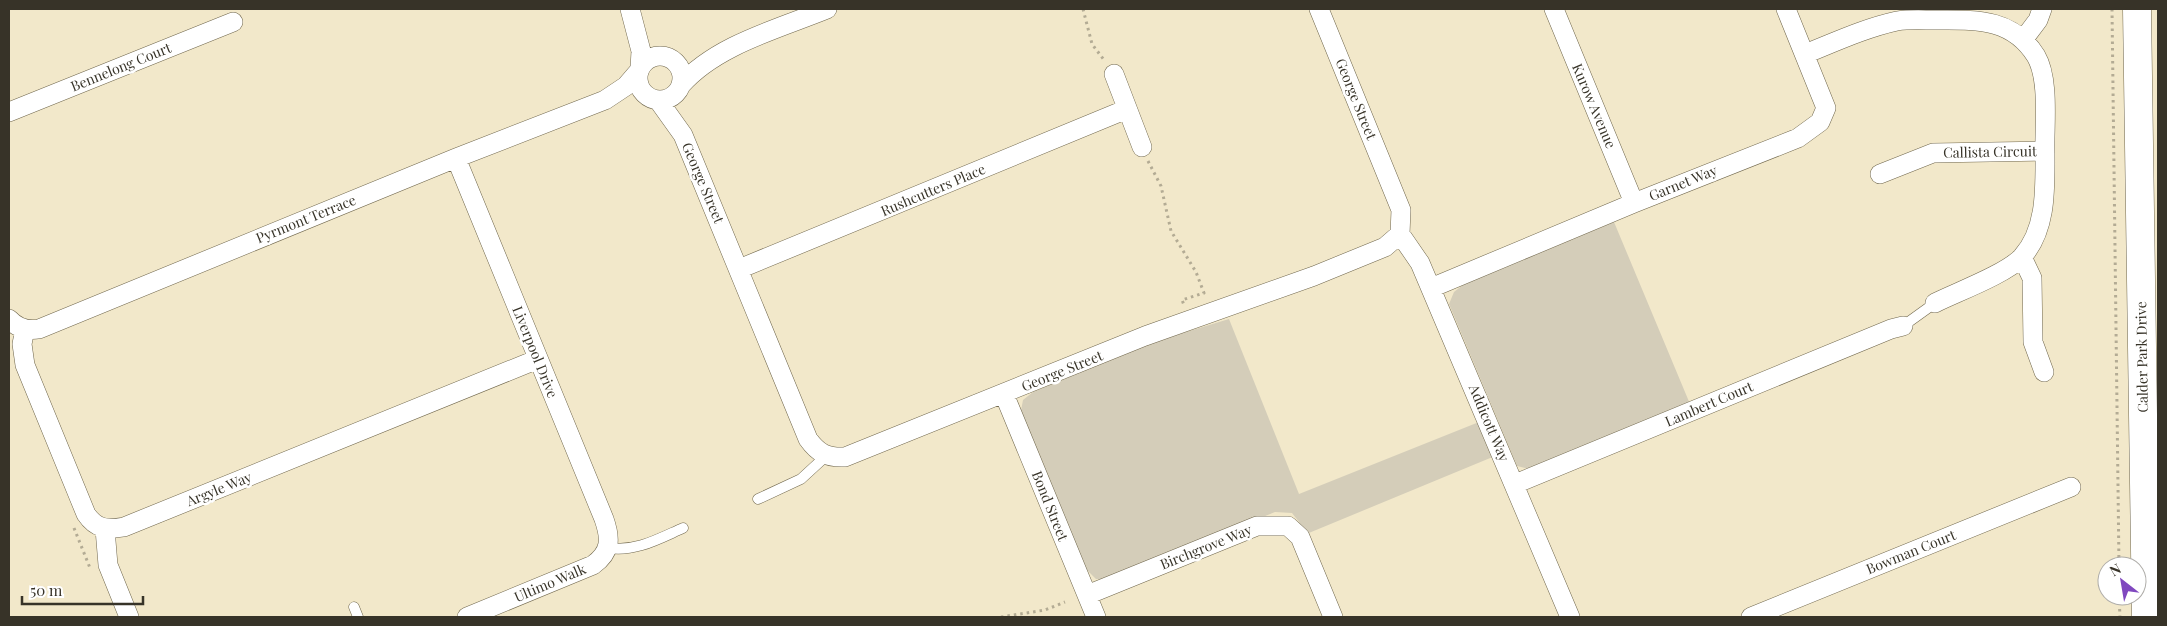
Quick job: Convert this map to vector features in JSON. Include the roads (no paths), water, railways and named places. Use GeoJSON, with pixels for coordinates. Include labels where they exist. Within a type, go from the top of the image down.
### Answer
{"type":"FeatureCollection","features":[{"type":"Feature","properties":{"kind":"street"},"geometry":{"type":"LineString","coordinates":[[632,13],[641,51],[640,88],[654,99],[670,98],[695,69],[720,53],[827,9]]}},
{"type":"Feature","properties":{"kind":"street","name":"George Street"},"geometry":{"type":"LineString","coordinates":[[654,99],[682,135],[808,439],[819,453],[826,456],[845,457],[1189,320],[1314,276],[1386,247],[1400,234],[1402,210],[1319,9]]}},
{"type":"Feature","properties":{"kind":"street","name":"Kurow Avenue"},"geometry":{"type":"LineString","coordinates":[[1554,9],[1634,203]]}},
{"type":"Feature","properties":{"kind":"street","name":"Garnet Way"},"geometry":{"type":"LineString","coordinates":[[1431,288],[1634,203],[1798,138],[1820,122],[1826,108],[1786,9]]}},
{"type":"Feature","properties":{"kind":"street"},"geometry":{"type":"LineString","coordinates":[[2022,40],[2038,20],[2042,9]]}},
{"type":"Feature","properties":{"kind":"street","name":"Calder Park Drive"},"geometry":{"type":"LineString","coordinates":[[2137,9],[2146,617]]}},
{"type":"Feature","properties":{"kind":"street","name":"Calder Park Drive"},"geometry":{"type":"LineString","coordinates":[[2138,97],[2155,9]]}},
{"type":"Feature","properties":{"kind":"street"},"geometry":{"type":"LineString","coordinates":[[632,13],[674,60],[682,72],[680,87]]}},
{"type":"Feature","properties":{"kind":"street","name":"Callista Circuit"},"geometry":{"type":"LineString","coordinates":[[1805,54],[1852,35],[1900,20],[1982,20],[2001,26],[2022,40],[2036,57],[2044,82],[2045,192],[2039,229],[2022,257],[2007,268],[1935,303]]}},
{"type":"Feature","properties":{"kind":"street","name":"Bennelong Court"},"geometry":{"type":"LineString","coordinates":[[9,112],[233,22]]}},
{"type":"Feature","properties":{"kind":"street"},"geometry":{"type":"LineString","coordinates":[[639,70],[645,62],[658,56],[674,60],[720,53]]}},
{"type":"Feature","properties":{"kind":"street","name":"Pyrmont Terrace"},"geometry":{"type":"LineString","coordinates":[[17,324],[40,329],[456,158],[605,100],[626,86],[639,70]]}},
{"type":"Feature","properties":{"kind":"street"},"geometry":{"type":"LineString","coordinates":[[1114,74],[1142,146]]}},
{"type":"Feature","properties":{"kind":"street","name":"George Street"},"geometry":{"type":"LineString","coordinates":[[680,87],[682,135]]}},
{"type":"Feature","properties":{"kind":"street","name":"Pyrmont Terrace"},"geometry":{"type":"LineString","coordinates":[[605,100],[654,99]]}},
{"type":"Feature","properties":{"kind":"street","name":"Rushcutters Place"},"geometry":{"type":"LineString","coordinates":[[739,269],[1128,109]]}},
{"type":"Feature","properties":{"kind":"street","name":"Callista Circuit"},"geometry":{"type":"LineString","coordinates":[[1880,174],[1933,153],[2045,151]]}},
{"type":"Feature","properties":{"kind":"street","name":"Liverpool Drive"},"geometry":{"type":"LineString","coordinates":[[456,158],[604,519],[608,532],[608,548]]}},
{"type":"Feature","properties":{"kind":"street","name":"Addicott Way"},"geometry":{"type":"LineString","coordinates":[[1400,234],[1420,263],[1516,484],[1570,617]]}},
{"type":"Feature","properties":{"kind":"street"},"geometry":{"type":"LineString","coordinates":[[2022,257],[2032,278],[2032,342],[2044,372]]}},
{"type":"Feature","properties":{"kind":"street"},"geometry":{"type":"LineString","coordinates":[[17,324],[25,365],[86,514],[96,526],[105,529],[108,565],[129,617]]}},
{"type":"Feature","properties":{"kind":"street","name":"Lambert Court"},"geometry":{"type":"LineString","coordinates":[[1516,484],[1891,329],[1903,326]]}},
{"type":"Feature","properties":{"kind":"street","name":"Argyle Way"},"geometry":{"type":"LineString","coordinates":[[105,529],[124,527],[538,358]]}},
{"type":"Feature","properties":{"kind":"street","name":"Bond Street"},"geometry":{"type":"LineString","coordinates":[[1004,394],[1096,617]]}},
{"type":"Feature","properties":{"kind":"street","name":"Bowman Court"},"geometry":{"type":"LineString","coordinates":[[1751,617],[2071,487]]}},
{"type":"Feature","properties":{"kind":"street","name":"Birchgrove Way"},"geometry":{"type":"LineString","coordinates":[[1087,595],[1257,526],[1288,526],[1300,537],[1333,617]]}},
{"type":"Feature","properties":{"kind":"street","name":"Ultimo Walk"},"geometry":{"type":"LineString","coordinates":[[467,617],[593,565],[602,558],[608,548]]}},
{"type":"Feature","properties":{"kind":"lane"},"geometry":{"type":"LineString","coordinates":[[1903,326],[1935,303]]}},
{"type":"Feature","properties":{"kind":"lane"},"geometry":{"type":"LineString","coordinates":[[758,500],[801,479],[826,456]]}},
{"type":"Feature","properties":{"kind":"lane"},"geometry":{"type":"LineString","coordinates":[[608,548],[620,550],[638,547],[683,528]]}},
{"type":"Feature","properties":{"kind":"lane"},"geometry":{"type":"LineString","coordinates":[[354,607],[358,617]]}}]}
